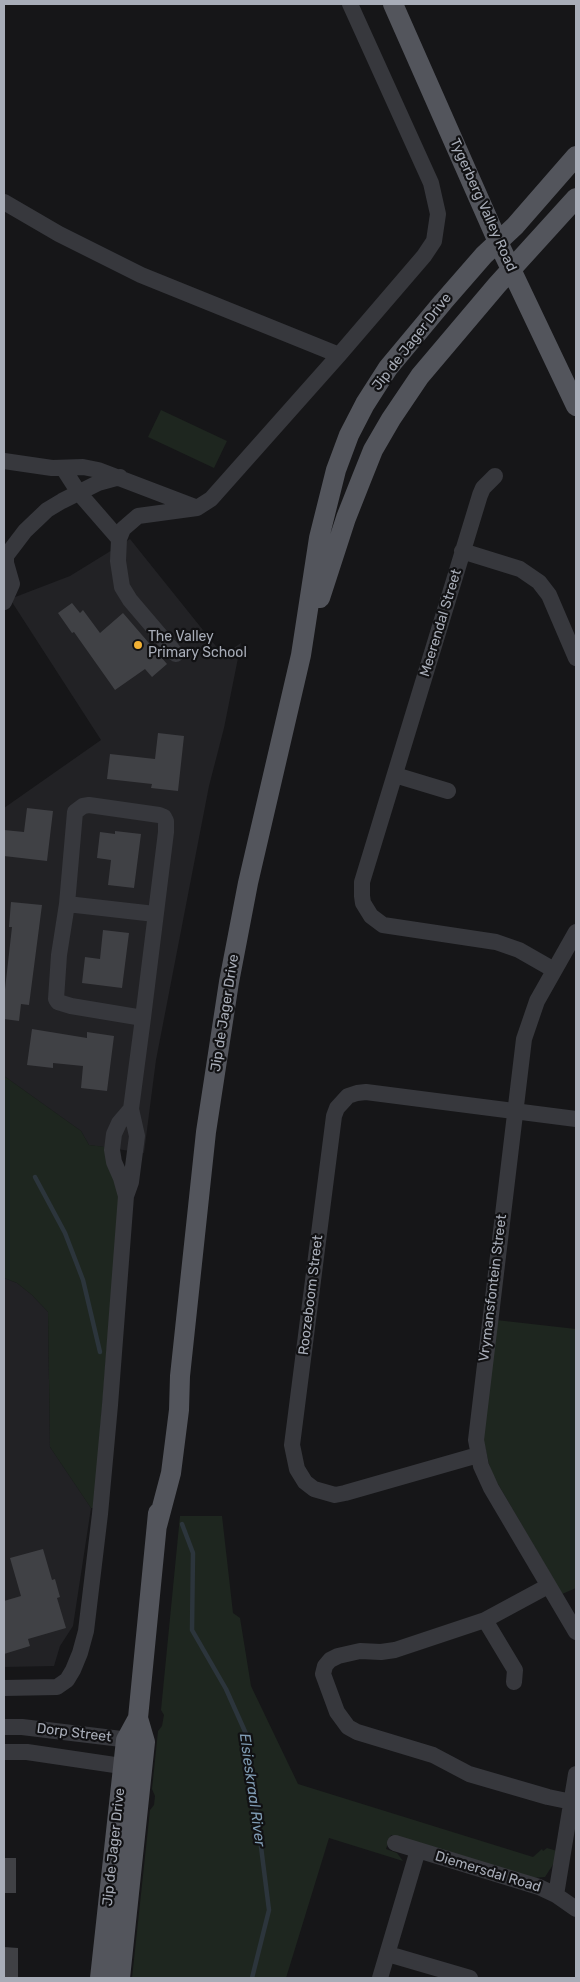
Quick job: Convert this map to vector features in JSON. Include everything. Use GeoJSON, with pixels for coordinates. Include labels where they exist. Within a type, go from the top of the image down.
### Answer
{"type":"FeatureCollection","features":[{"type":"Feature","properties":{"kind":"main road","name":"Tygerberg Valley Road"},"geometry":{"type":"LineString","coordinates":[[393,4],[498,242],[576,406]]}},
{"type":"Feature","properties":{"kind":"main road","name":"Jip de Jager Drive"},"geometry":{"type":"LineString","coordinates":[[100,1978],[123,1766],[135,1741],[157,1526],[171,1473],[179,1410],[180,1376],[206,1132],[248,882],[301,655],[319,538],[336,470],[349,435],[388,368],[443,302],[484,256],[515,226],[576,156]]}},
{"type":"Feature","properties":{"kind":"main road","name":"Jip de Jager Drive"},"geometry":{"type":"LineString","coordinates":[[301,655],[346,518],[373,450],[391,419],[420,376],[497,285],[576,198]]}},
{"type":"Feature","properties":{"kind":"main road","name":"Jip de Jager Drive"},"geometry":{"type":"LineString","coordinates":[[120,1978],[142,1768],[135,1741]]}},
{"type":"Feature","properties":{"kind":"street"},"geometry":{"type":"LineString","coordinates":[[176,654],[130,600],[122,587],[118,561],[123,529],[131,520],[138,516],[197,508],[211,499],[339,356],[424,256],[434,241],[438,214],[436,201],[425,167],[350,4]]}},
{"type":"Feature","properties":{"kind":"street"},"geometry":{"type":"LineString","coordinates":[[4,202],[59,234],[140,275],[339,356]]}},
{"type":"Feature","properties":{"kind":"street"},"geometry":{"type":"LineString","coordinates":[[4,460],[35,466],[83,468],[120,477],[197,508]]}},
{"type":"Feature","properties":{"kind":"street"},"geometry":{"type":"LineString","coordinates":[[63,468],[79,493],[120,539]]}},
{"type":"Feature","properties":{"kind":"street","name":"Meerendal Street"},"geometry":{"type":"LineString","coordinates":[[495,476],[482,488],[462,551],[362,882],[363,903],[376,921],[390,927],[496,942],[519,950],[554,970]]}},
{"type":"Feature","properties":{"kind":"street"},"geometry":{"type":"LineString","coordinates":[[4,602],[12,584],[12,578],[6,562],[8,551],[36,520],[47,510],[98,483],[120,477]]}},
{"type":"Feature","properties":{"kind":"street"},"geometry":{"type":"LineString","coordinates":[[462,551],[520,569],[539,582],[549,595],[576,658]]}},
{"type":"Feature","properties":{"kind":"street"},"geometry":{"type":"LineString","coordinates":[[395,774],[448,791]]}},
{"type":"Feature","properties":{"kind":"street"},"geometry":{"type":"LineString","coordinates":[[4,1688],[57,1687],[67,1680],[80,1654],[86,1631],[101,1504],[119,1304],[126,1196],[137,1136],[131,1109],[143,1018],[155,914],[166,832],[164,818],[159,815],[89,805],[79,808],[75,812],[56,999],[58,1002],[71,1006],[143,1018]]}},
{"type":"Feature","properties":{"kind":"street"},"geometry":{"type":"LineString","coordinates":[[67,904],[155,914]]}},
{"type":"Feature","properties":{"kind":"street","name":"Vrymansfontein Street"},"geometry":{"type":"LineString","coordinates":[[576,932],[537,1001],[526,1030],[514,1111],[477,1427],[478,1455],[491,1488],[576,1632]]}},
{"type":"Feature","properties":{"kind":"street","name":"Roozeboom Street"},"geometry":{"type":"LineString","coordinates":[[478,1455],[345,1493],[335,1494],[321,1492],[305,1482],[297,1469],[292,1445],[337,1108],[348,1096],[366,1092],[576,1119]]}},
{"type":"Feature","properties":{"kind":"street"},"geometry":{"type":"LineString","coordinates":[[126,1196],[114,1162],[112,1150],[114,1134],[118,1123],[131,1109]]}},
{"type":"Feature","properties":{"kind":"street"},"geometry":{"type":"LineString","coordinates":[[548,1586],[486,1620],[395,1650],[381,1652],[360,1651],[338,1656],[330,1660],[325,1666],[323,1674],[336,1712],[348,1727],[357,1732],[433,1755],[468,1774],[572,1802]]}},
{"type":"Feature","properties":{"kind":"street"},"geometry":{"type":"LineString","coordinates":[[486,1620],[515,1670],[514,1682]]}},
{"type":"Feature","properties":{"kind":"street","name":"Dorp Street"},"geometry":{"type":"LineString","coordinates":[[4,1727],[22,1727],[135,1741]]}},
{"type":"Feature","properties":{"kind":"street","name":"Dorp Street"},"geometry":{"type":"LineString","coordinates":[[4,1752],[27,1752],[142,1768]]}},
{"type":"Feature","properties":{"kind":"street"},"geometry":{"type":"LineString","coordinates":[[556,1895],[576,1774]]}},
{"type":"Feature","properties":{"kind":"street","name":"Diemersdal Road"},"geometry":{"type":"LineString","coordinates":[[395,1843],[539,1887],[556,1895],[576,1909]]}},
{"type":"Feature","properties":{"kind":"street"},"geometry":{"type":"LineString","coordinates":[[380,1978],[418,1850]]}},
{"type":"Feature","properties":{"kind":"street"},"geometry":{"type":"LineString","coordinates":[[388,1954],[470,1978]]}},
{"type":"Feature","properties":{"kind":"shaded area"},"geometry":{"type":"Polygon","coordinates":[[[161,410],[227,441],[214,468],[148,437],[161,410]]]}},
{"type":"Feature","properties":{"kind":"shaded area"},"geometry":{"type":"Polygon","coordinates":[[[130,539],[223,655],[241,643],[224,728],[209,786],[156,1060],[144,1153],[89,1145],[81,1131],[4,1076],[4,808],[101,740],[10,599],[70,576],[130,539]]]}},
{"type":"Feature","properties":{"kind":"shaded area"},"geometry":{"type":"Polygon","coordinates":[[[4,1076],[81,1131],[89,1145],[106,1147],[120,1187],[94,1508],[91,1508],[50,1447],[48,1312],[17,1283],[4,1278],[4,1076]]]}},
{"type":"Feature","properties":{"kind":"shaded area"},"geometry":{"type":"Polygon","coordinates":[[[4,1278],[17,1283],[48,1312],[50,1447],[91,1508],[73,1626],[60,1646],[54,1666],[4,1667],[4,1278]]]}},
{"type":"Feature","properties":{"kind":"shaded area"},"geometry":{"type":"Polygon","coordinates":[[[496,1320],[576,1329],[576,1588],[562,1594],[491,1472],[483,1439],[496,1320]]]}},
{"type":"Feature","properties":{"kind":"shaded area"},"geometry":{"type":"Polygon","coordinates":[[[180,1516],[222,1516],[233,1613],[240,1618],[251,1686],[298,1784],[533,1857],[542,1849],[543,1851],[547,1848],[557,1851],[556,1860],[545,1877],[533,1878],[391,1835],[386,1849],[397,1853],[403,1861],[329,1838],[286,1978],[132,1978],[150,1810],[154,1805],[155,1796],[152,1789],[158,1731],[162,1726],[164,1715],[161,1710],[180,1516]]]}},
{"type":"Feature","properties":{"kind":"building"},"geometry":{"type":"Polygon","coordinates":[[[72,603],[80,613],[83,610],[100,633],[123,613],[167,664],[152,677],[145,669],[115,690],[74,632],[72,633],[58,613],[72,603]]]}},
{"type":"Feature","properties":{"kind":"building"},"geometry":{"type":"Polygon","coordinates":[[[158,733],[184,736],[178,791],[151,788],[152,784],[107,779],[110,754],[155,759],[158,733]]]}},
{"type":"Feature","properties":{"kind":"building"},"geometry":{"type":"Polygon","coordinates":[[[27,808],[53,811],[47,861],[4,856],[4,830],[24,832],[27,808]]]}},
{"type":"Feature","properties":{"kind":"building"},"geometry":{"type":"Polygon","coordinates":[[[115,831],[141,834],[134,888],[108,885],[111,860],[97,858],[100,832],[115,834],[115,831]]]}},
{"type":"Feature","properties":{"kind":"building"},"geometry":{"type":"Polygon","coordinates":[[[11,902],[42,905],[29,1005],[21,1004],[19,1021],[4,1019],[4,998],[12,927],[9,927],[11,902]]]}},
{"type":"Feature","properties":{"kind":"building"},"geometry":{"type":"Polygon","coordinates":[[[103,930],[129,933],[122,988],[82,983],[85,957],[100,959],[103,930]]]}},
{"type":"Feature","properties":{"kind":"building"},"geometry":{"type":"Polygon","coordinates":[[[32,1029],[87,1038],[87,1032],[114,1036],[107,1091],[81,1088],[83,1066],[53,1063],[53,1068],[27,1065],[32,1029]]]}},
{"type":"Feature","properties":{"kind":"building"},"geometry":{"type":"Polygon","coordinates":[[[43,1549],[52,1580],[55,1579],[60,1597],[57,1598],[66,1628],[28,1639],[30,1646],[4,1654],[4,1601],[21,1596],[10,1558],[43,1549]]]}},
{"type":"Feature","properties":{"kind":"building"},"geometry":{"type":"Polygon","coordinates":[[[4,1858],[16,1858],[16,1893],[4,1893],[4,1858]]]}},
{"type":"Feature","properties":{"kind":"building"},"geometry":{"type":"Polygon","coordinates":[[[4,1947],[18,1948],[18,1978],[4,1978],[4,1947]]]}},
{"type":"Feature","properties":{"kind":"waterway","name":"Elsieskraal River"},"geometry":{"type":"LineString","coordinates":[[35,1177],[65,1233],[83,1280],[100,1352]]}},
{"type":"Feature","properties":{"kind":"waterway","name":"Elsieskraal River"},"geometry":{"type":"LineString","coordinates":[[182,1524],[193,1553],[192,1630],[226,1689],[247,1736],[269,1910],[252,1978]]}},
{"type":"Feature","properties":{"kind":"place","name":"The Valley Primary School"},"geometry":{"type":"Point","coordinates":[138,645]}}]}
